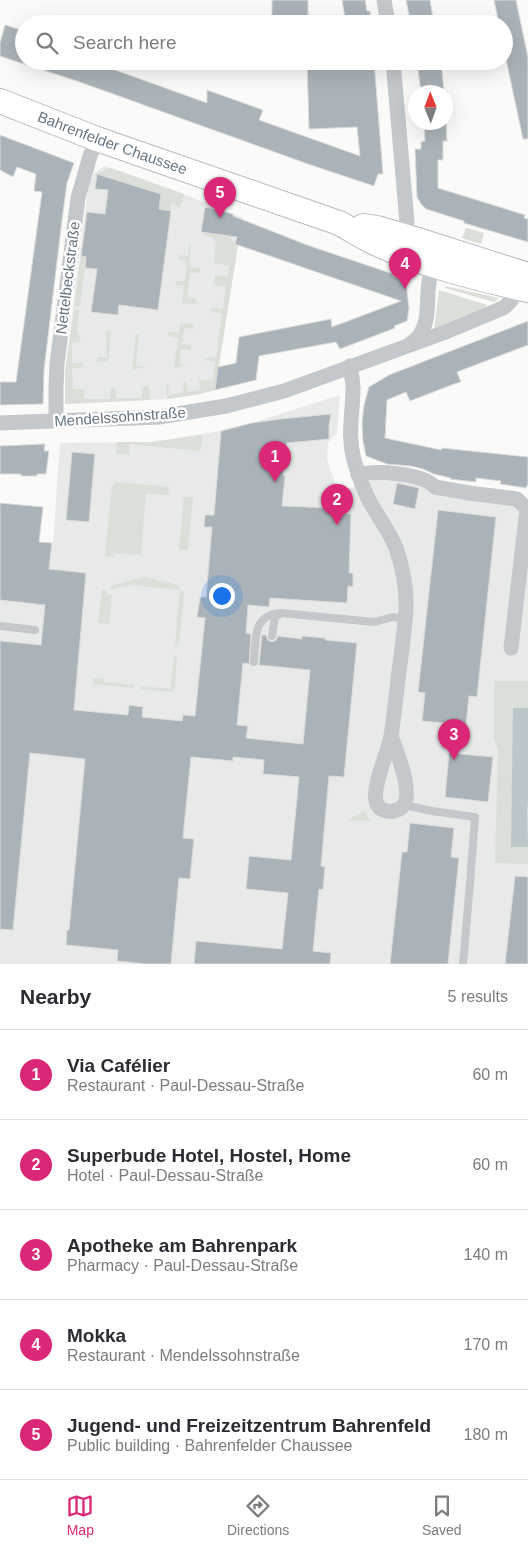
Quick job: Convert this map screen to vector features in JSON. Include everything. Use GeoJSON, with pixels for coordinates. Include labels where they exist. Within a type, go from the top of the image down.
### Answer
{"type":"FeatureCollection","features":[{"type":"Feature","properties":{"kind":"main road","name":"Bahrenfelder Chaussee"},"geometry":{"type":"LineString","coordinates":[[0,101],[97,139],[339,223],[371,241],[405,256],[479,279],[524,284]]}},
{"type":"Feature","properties":{"kind":"main road","name":"Bahrenfelder Chaussee"},"geometry":{"type":"LineString","coordinates":[[339,223],[377,228],[504,267],[524,284]]}},
{"type":"Feature","properties":{"kind":"street"},"geometry":{"type":"LineString","coordinates":[[384,0],[386,15]]}},
{"type":"Feature","properties":{"kind":"street"},"geometry":{"type":"LineString","coordinates":[[394,70],[407,222],[403,236]]}},
{"type":"Feature","properties":{"kind":"street","name":"Nettelbeckstraße"},"geometry":{"type":"LineString","coordinates":[[56,421],[57,364],[78,198],[97,139]]}},
{"type":"Feature","properties":{"kind":"street"},"geometry":{"type":"LineString","coordinates":[[408,345],[418,337],[422,330],[427,308],[429,281],[434,266],[441,258],[461,253]]}},
{"type":"Feature","properties":{"kind":"street","name":"Mendelssohnstraße"},"geometry":{"type":"LineString","coordinates":[[0,423],[159,417],[217,408],[284,391],[443,333],[503,308],[511,302],[524,284]]}},
{"type":"Feature","properties":{"kind":"street"},"geometry":{"type":"LineString","coordinates":[[350,366],[353,388],[350,440],[358,475],[369,501],[394,545],[401,563],[405,589],[405,619],[391,736],[375,799],[380,808],[389,812],[400,808],[404,804],[406,794],[402,765],[391,736]]}},
{"type":"Feature","properties":{"kind":"street"},"geometry":{"type":"LineString","coordinates":[[358,475],[379,472],[406,475],[430,482],[434,487],[517,499],[527,509],[511,648]]}},
{"type":"Feature","properties":{"kind":"lane"},"geometry":{"type":"LineString","coordinates":[[254,662],[257,628],[265,617],[272,614],[281,613],[374,622],[393,617],[405,619]]}},
{"type":"Feature","properties":{"kind":"lane"},"geometry":{"type":"LineString","coordinates":[[272,636],[275,617],[281,613]]}},
{"type":"Feature","properties":{"kind":"lane"},"geometry":{"type":"LineString","coordinates":[[0,626],[35,630]]}},
{"type":"Feature","properties":{"kind":"lane"},"geometry":{"type":"LineString","coordinates":[[404,804],[432,811],[475,817],[463,964]]}},
{"type":"Feature","properties":{"kind":"shaded area"},"geometry":{"type":"Polygon","coordinates":[[[105,166],[184,194],[243,218],[235,244],[238,245],[215,390],[169,399],[65,404],[65,372],[88,188],[94,173],[105,166]]]}},
{"type":"Feature","properties":{"kind":"shaded area"},"geometry":{"type":"Polygon","coordinates":[[[111,168],[184,194],[179,208],[173,203],[171,211],[159,209],[160,194],[97,174],[111,168]]]}},
{"type":"Feature","properties":{"kind":"shaded area"},"geometry":{"type":"Polygon","coordinates":[[[466,228],[484,233],[481,244],[462,238],[466,228]]]}},
{"type":"Feature","properties":{"kind":"shaded area"},"geometry":{"type":"Polygon","coordinates":[[[203,233],[229,236],[238,245],[215,390],[167,399],[166,384],[168,384],[169,395],[184,392],[183,382],[186,382],[188,392],[200,390],[199,380],[212,381],[215,362],[204,360],[205,357],[216,358],[222,314],[211,311],[211,308],[223,309],[226,287],[214,285],[215,275],[228,277],[229,266],[214,263],[216,241],[203,233]]]}},
{"type":"Feature","properties":{"kind":"shaded area"},"geometry":{"type":"Polygon","coordinates":[[[189,245],[191,245],[189,267],[200,268],[200,273],[190,272],[187,298],[197,299],[196,304],[182,303],[184,286],[175,285],[176,281],[185,281],[187,261],[178,259],[179,255],[188,256],[189,245]]]}},
{"type":"Feature","properties":{"kind":"shaded area"},"geometry":{"type":"Polygon","coordinates":[[[81,256],[86,257],[80,307],[74,306],[81,256]]]}},
{"type":"Feature","properties":{"kind":"shaded area"},"geometry":{"type":"Polygon","coordinates":[[[445,286],[499,298],[494,302],[445,288],[445,286]]]}},
{"type":"Feature","properties":{"kind":"shaded area"},"geometry":{"type":"Polygon","coordinates":[[[439,290],[487,305],[482,309],[444,324],[434,331],[439,290]]]}},
{"type":"Feature","properties":{"kind":"shaded area"},"geometry":{"type":"Polygon","coordinates":[[[74,310],[79,310],[77,330],[81,342],[72,343],[72,363],[83,363],[83,368],[72,368],[73,389],[84,389],[84,399],[110,399],[110,388],[115,388],[116,398],[142,398],[142,387],[147,386],[150,400],[65,404],[65,372],[74,310]]]}},
{"type":"Feature","properties":{"kind":"shaded area"},"geometry":{"type":"Polygon","coordinates":[[[180,323],[194,324],[194,329],[184,328],[182,344],[191,345],[190,350],[181,349],[179,364],[188,365],[174,368],[178,338],[168,336],[169,332],[179,333],[180,323]]]}},
{"type":"Feature","properties":{"kind":"shaded area"},"geometry":{"type":"Polygon","coordinates":[[[106,331],[111,331],[108,362],[97,362],[97,357],[107,357],[106,331]]]}},
{"type":"Feature","properties":{"kind":"shaded area"},"geometry":{"type":"Polygon","coordinates":[[[136,334],[139,335],[136,366],[145,367],[132,370],[136,334]]]}},
{"type":"Feature","properties":{"kind":"shaded area"},"geometry":{"type":"Polygon","coordinates":[[[340,395],[337,434],[328,442],[327,457],[339,492],[382,477],[528,501],[528,964],[0,964],[0,538],[53,543],[60,443],[152,442],[221,431],[340,395]]]}},
{"type":"Feature","properties":{"kind":"shaded area"},"geometry":{"type":"Polygon","coordinates":[[[203,435],[200,451],[130,444],[129,455],[116,453],[117,442],[152,442],[203,435]]]}},
{"type":"Feature","properties":{"kind":"shaded area"},"geometry":{"type":"Polygon","coordinates":[[[114,483],[169,487],[168,495],[146,494],[141,555],[114,553],[113,557],[105,556],[112,487],[114,483]]]}},
{"type":"Feature","properties":{"kind":"shaded area"},"geometry":{"type":"Polygon","coordinates":[[[184,497],[193,497],[188,550],[179,549],[184,497]]]}},
{"type":"Feature","properties":{"kind":"shaded area"},"geometry":{"type":"Polygon","coordinates":[[[145,577],[178,585],[180,590],[131,585],[110,589],[111,586],[145,577]]]}},
{"type":"Feature","properties":{"kind":"shaded area"},"geometry":{"type":"Polygon","coordinates":[[[102,590],[107,590],[107,595],[112,595],[109,624],[98,623],[102,590]]]}},
{"type":"Feature","properties":{"kind":"shaded area"},"geometry":{"type":"Polygon","coordinates":[[[180,590],[184,592],[179,643],[175,645],[180,590]]]}},
{"type":"Feature","properties":{"kind":"shaded area"},"geometry":{"type":"Polygon","coordinates":[[[174,655],[177,658],[173,692],[140,689],[140,686],[171,689],[174,655]]]}},
{"type":"Feature","properties":{"kind":"shaded area"},"geometry":{"type":"Polygon","coordinates":[[[93,678],[104,679],[104,682],[134,685],[134,688],[95,684],[93,683],[93,678]]]}},
{"type":"Feature","properties":{"kind":"shaded area"},"geometry":{"type":"Polygon","coordinates":[[[494,681],[528,681],[528,864],[495,863],[498,749],[494,739],[494,681]]]}},
{"type":"Feature","properties":{"kind":"shaded area"},"geometry":{"type":"Polygon","coordinates":[[[513,708],[528,708],[528,847],[511,847],[513,708]]]}},
{"type":"Feature","properties":{"kind":"shaded area"},"geometry":{"type":"Polygon","coordinates":[[[363,811],[370,821],[348,820],[363,811]]]}},
{"type":"Feature","properties":{"kind":"building"},"geometry":{"type":"Polygon","coordinates":[[[272,0],[308,0],[308,15],[272,15],[272,0]]]}},
{"type":"Feature","properties":{"kind":"building"},"geometry":{"type":"Polygon","coordinates":[[[342,0],[365,0],[367,11],[370,11],[370,15],[344,15],[342,0]]]}},
{"type":"Feature","properties":{"kind":"building"},"geometry":{"type":"Polygon","coordinates":[[[406,0],[430,0],[432,15],[409,15],[406,0]]]}},
{"type":"Feature","properties":{"kind":"building"},"geometry":{"type":"Polygon","coordinates":[[[494,0],[516,0],[528,58],[528,139],[523,139],[508,70],[513,70],[513,15],[497,15],[494,0]]]}},
{"type":"Feature","properties":{"kind":"building"},"geometry":{"type":"Polygon","coordinates":[[[5,25],[15,28],[15,61],[0,56],[0,43],[5,25]]]}},
{"type":"Feature","properties":{"kind":"building"},"geometry":{"type":"Polygon","coordinates":[[[43,70],[115,70],[207,103],[207,90],[263,110],[259,120],[360,156],[357,127],[309,129],[307,70],[375,70],[383,174],[378,174],[374,186],[43,70]]]}},
{"type":"Feature","properties":{"kind":"building"},"geometry":{"type":"Polygon","coordinates":[[[418,70],[442,70],[443,85],[420,85],[418,70]]]}},
{"type":"Feature","properties":{"kind":"building"},"geometry":{"type":"Polygon","coordinates":[[[424,130],[446,130],[447,141],[443,141],[443,160],[438,160],[438,188],[525,215],[524,218],[528,219],[528,242],[464,223],[464,221],[426,209],[417,197],[415,149],[421,149],[421,142],[425,141],[424,130]]]}},
{"type":"Feature","properties":{"kind":"building"},"geometry":{"type":"Polygon","coordinates":[[[0,135],[74,163],[67,183],[62,220],[44,370],[43,404],[0,405],[0,382],[16,382],[42,192],[34,191],[36,174],[17,167],[13,177],[0,170],[0,135]]]}},
{"type":"Feature","properties":{"kind":"building"},"geometry":{"type":"Polygon","coordinates":[[[97,174],[161,194],[159,209],[171,211],[158,310],[119,305],[118,315],[91,312],[97,269],[85,268],[86,257],[81,256],[87,212],[105,214],[108,190],[95,189],[97,174]]]}},
{"type":"Feature","properties":{"kind":"building"},"geometry":{"type":"Polygon","coordinates":[[[205,207],[233,214],[233,216],[307,245],[393,274],[393,276],[406,281],[409,309],[407,321],[394,326],[395,328],[340,349],[336,342],[259,356],[256,380],[215,390],[218,367],[236,363],[239,337],[331,319],[332,327],[401,301],[235,244],[237,237],[201,232],[205,207]]]}},
{"type":"Feature","properties":{"kind":"building"},"geometry":{"type":"Polygon","coordinates":[[[528,321],[528,345],[457,372],[461,382],[410,401],[406,392],[387,400],[385,438],[441,450],[442,448],[528,457],[528,484],[526,488],[500,484],[501,481],[476,478],[476,482],[450,479],[423,469],[387,464],[366,456],[362,423],[369,387],[389,375],[528,321]]]}},
{"type":"Feature","properties":{"kind":"building"},"geometry":{"type":"Polygon","coordinates":[[[331,414],[329,439],[287,443],[282,506],[333,508],[333,514],[351,514],[349,573],[353,573],[353,587],[348,586],[347,603],[270,598],[269,607],[248,605],[246,633],[251,634],[249,664],[243,663],[237,725],[248,726],[246,738],[303,744],[310,670],[259,665],[262,635],[266,635],[268,640],[272,642],[278,636],[302,639],[302,636],[357,643],[344,777],[329,776],[321,866],[325,867],[323,890],[319,889],[313,951],[331,953],[330,964],[194,964],[196,941],[282,949],[288,893],[246,889],[249,856],[291,860],[299,777],[263,774],[264,760],[233,757],[233,761],[191,757],[183,838],[194,839],[190,879],[179,878],[171,964],[146,964],[117,961],[118,950],[66,945],[85,759],[30,753],[13,930],[0,929],[0,641],[41,645],[45,605],[0,600],[0,503],[43,507],[39,542],[52,543],[49,569],[86,573],[74,710],[128,715],[129,705],[143,707],[142,717],[182,721],[183,715],[195,716],[205,618],[197,617],[200,597],[206,597],[212,527],[204,527],[205,515],[214,515],[221,431],[252,423],[331,414]]]}},
{"type":"Feature","properties":{"kind":"building"},"geometry":{"type":"Polygon","coordinates":[[[45,444],[44,451],[49,451],[46,474],[21,476],[21,474],[0,474],[0,446],[45,444]]]}},
{"type":"Feature","properties":{"kind":"building"},"geometry":{"type":"Polygon","coordinates":[[[72,452],[95,454],[89,522],[66,520],[72,452]]]}},
{"type":"Feature","properties":{"kind":"building"},"geometry":{"type":"Polygon","coordinates":[[[397,483],[419,488],[415,509],[393,504],[397,483]]]}},
{"type":"Feature","properties":{"kind":"building"},"geometry":{"type":"Polygon","coordinates":[[[438,510],[496,517],[477,697],[469,696],[466,725],[422,721],[425,693],[418,692],[438,510]]]}},
{"type":"Feature","properties":{"kind":"building"},"geometry":{"type":"Polygon","coordinates":[[[449,753],[493,757],[488,802],[445,797],[449,753]]]}},
{"type":"Feature","properties":{"kind":"building"},"geometry":{"type":"Polygon","coordinates":[[[410,823],[454,828],[451,857],[459,858],[448,964],[390,964],[402,852],[407,852],[410,823]]]}},
{"type":"Feature","properties":{"kind":"building"},"geometry":{"type":"Polygon","coordinates":[[[515,876],[528,877],[528,964],[505,964],[515,876]]]}},
{"type":"Feature","properties":{"kind":"place","name":"Jugend- und Freizeitzentrum Bahrenfeld"},"geometry":{"type":"Point","coordinates":[220,218]}},
{"type":"Feature","properties":{"kind":"place","name":"Mokka"},"geometry":{"type":"Point","coordinates":[405,289]}},
{"type":"Feature","properties":{"kind":"place","name":"Via Cafélier"},"geometry":{"type":"Point","coordinates":[275,482]}},
{"type":"Feature","properties":{"kind":"place","name":"Superbude Hotel, Hostel, Home"},"geometry":{"type":"Point","coordinates":[337,525]}},
{"type":"Feature","properties":{"kind":"place","name":"Apotheke am Bahrenpark"},"geometry":{"type":"Point","coordinates":[454,760]}}]}
